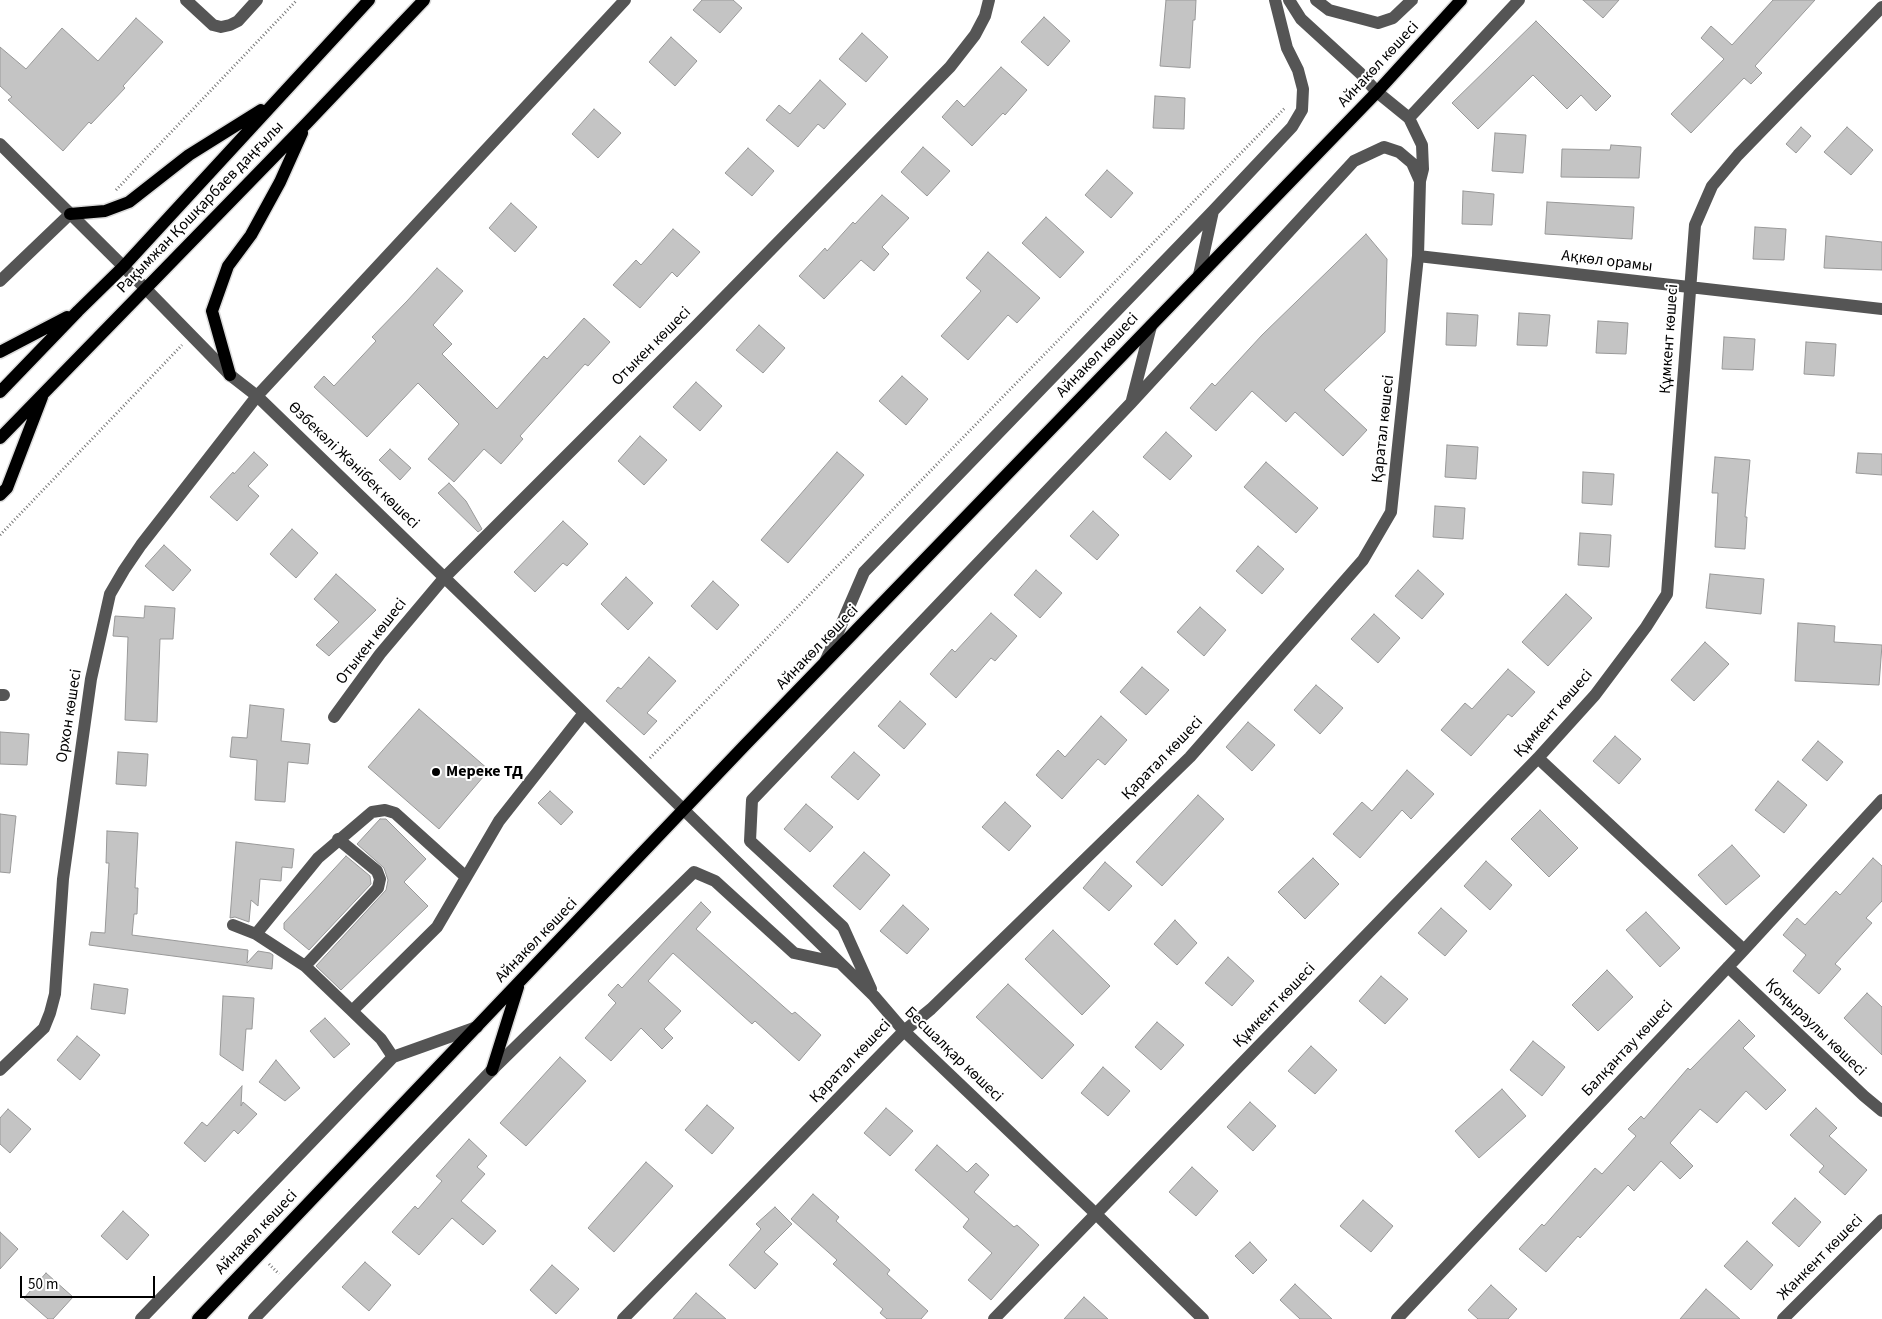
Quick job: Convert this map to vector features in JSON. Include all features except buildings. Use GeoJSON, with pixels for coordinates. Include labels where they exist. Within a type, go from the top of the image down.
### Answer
{"type":"FeatureCollection","features":[{"type":"Feature","properties":{"kind":"main road","name":"Рақымжан Қошқарбаев даңғылы"},"geometry":{"type":"LineString","coordinates":[[0,392],[124,267],[369,0]]}},
{"type":"Feature","properties":{"kind":"main road","name":"Рақымжан Қошқарбаев даңғылы"},"geometry":{"type":"LineString","coordinates":[[0,438],[424,0]]}},
{"type":"Feature","properties":{"kind":"main road","name":"Айнакөл көшесі"},"geometry":{"type":"LineString","coordinates":[[198,1319],[824,665],[1377,92],[1461,0]]}},
{"type":"Feature","properties":{"kind":"main road"},"geometry":{"type":"LineString","coordinates":[[70,214],[105,211],[128,202],[190,155],[276,101]]}},
{"type":"Feature","properties":{"kind":"main road"},"geometry":{"type":"LineString","coordinates":[[230,375],[212,311],[228,266],[251,235],[280,182],[306,124]]}},
{"type":"Feature","properties":{"kind":"main road"},"geometry":{"type":"LineString","coordinates":[[0,352],[78,312]]}},
{"type":"Feature","properties":{"kind":"main road"},"geometry":{"type":"LineString","coordinates":[[0,495],[7,488],[44,392]]}},
{"type":"Feature","properties":{"kind":"main road"},"geometry":{"type":"LineString","coordinates":[[492,1070],[519,983]]}},
{"type":"Feature","properties":{"kind":"street"},"geometry":{"type":"LineString","coordinates":[[186,0],[213,25],[221,26],[230,25],[238,21],[258,0]]}},
{"type":"Feature","properties":{"kind":"street","name":"Орхон көшесі"},"geometry":{"type":"LineString","coordinates":[[0,1070],[44,1028],[55,994],[63,879],[80,751],[91,679],[110,594],[141,545],[257,396],[625,0]]}},
{"type":"Feature","properties":{"kind":"street","name":"Отыкен көшесі"},"geometry":{"type":"LineString","coordinates":[[334,717],[380,654],[444,578],[950,68],[975,35],[989,0]]}},
{"type":"Feature","properties":{"kind":"street"},"geometry":{"type":"LineString","coordinates":[[824,665],[864,572],[1213,212],[1292,127],[1302,110],[1303,89],[1298,70],[1287,48],[1275,0]]}},
{"type":"Feature","properties":{"kind":"street","name":"Қаратал көшесі"},"geometry":{"type":"LineString","coordinates":[[623,1319],[904,1032],[931,1009],[1190,756],[1363,560],[1391,512],[1418,256],[1420,181],[1423,169],[1422,144],[1409,118],[1377,92],[1360,73],[1301,19],[1289,0]]}},
{"type":"Feature","properties":{"kind":"street"},"geometry":{"type":"LineString","coordinates":[[1316,0],[1329,10],[1378,23],[1393,18],[1412,1]]}},
{"type":"Feature","properties":{"kind":"street"},"geometry":{"type":"LineString","coordinates":[[1409,118],[1515,3]]}},
{"type":"Feature","properties":{"kind":"street","name":"Құмкент көшесі"},"geometry":{"type":"LineString","coordinates":[[994,1319],[1538,758],[1595,695],[1646,627],[1667,594],[1696,225],[1712,186],[1745,148],[1882,7]]}},
{"type":"Feature","properties":{"kind":"street","name":"Өзбекәлі Жәнібек көшесі"},"geometry":{"type":"LineString","coordinates":[[0,144],[230,375],[257,396],[684,811]]}},
{"type":"Feature","properties":{"kind":"street"},"geometry":{"type":"LineString","coordinates":[[874,996],[843,927],[750,841],[752,800],[1131,403],[1354,161],[1384,147],[1399,152],[1412,164],[1420,181]]}},
{"type":"Feature","properties":{"kind":"street"},"geometry":{"type":"LineString","coordinates":[[1199,275],[1213,212]]}},
{"type":"Feature","properties":{"kind":"street"},"geometry":{"type":"LineString","coordinates":[[0,281],[70,214]]}},
{"type":"Feature","properties":{"kind":"street","name":"Ақкөл орамы"},"geometry":{"type":"LineString","coordinates":[[1418,256],[1882,309]]}},
{"type":"Feature","properties":{"kind":"street"},"geometry":{"type":"LineString","coordinates":[[1131,403],[1151,326]]}},
{"type":"Feature","properties":{"kind":"street"},"geometry":{"type":"LineString","coordinates":[[352,1011],[437,927],[499,821],[584,713]]}},
{"type":"Feature","properties":{"kind":"street"},"geometry":{"type":"LineString","coordinates":[[1538,758],[1744,950]]}},
{"type":"Feature","properties":{"kind":"street","name":"Балқантау көшесі"},"geometry":{"type":"LineString","coordinates":[[1397,1319],[1744,950],[1882,800]]}},
{"type":"Feature","properties":{"kind":"street","name":"Бесшалқар көшесі"},"geometry":{"type":"LineString","coordinates":[[684,811],[874,996],[904,1032],[1096,1214],[1203,1319]]}},
{"type":"Feature","properties":{"kind":"street"},"geometry":{"type":"LineString","coordinates":[[256,934],[318,858],[372,812],[395,813],[466,877]]}},
{"type":"Feature","properties":{"kind":"street"},"geometry":{"type":"LineString","coordinates":[[305,966],[378,888],[380,879],[377,871],[338,839]]}},
{"type":"Feature","properties":{"kind":"street"},"geometry":{"type":"LineString","coordinates":[[254,1319],[492,1070],[694,872],[715,881],[794,954],[840,963]]}},
{"type":"Feature","properties":{"kind":"street"},"geometry":{"type":"LineString","coordinates":[[233,926],[256,934],[305,966],[381,1039],[393,1057]]}},
{"type":"Feature","properties":{"kind":"street","name":"Қоңыраулы көшесі"},"geometry":{"type":"LineString","coordinates":[[1728,966],[1882,1111]]}},
{"type":"Feature","properties":{"kind":"street"},"geometry":{"type":"LineString","coordinates":[[141,1319],[393,1057],[477,1027]]}},
{"type":"Feature","properties":{"kind":"street","name":"Жанкент көшесі"},"geometry":{"type":"LineString","coordinates":[[1783,1319],[1882,1220]]}},
{"type":"Feature","properties":{"kind":"path"},"geometry":{"type":"LineString","coordinates":[[119,205],[113,194],[297,0]]}},
{"type":"Feature","properties":{"kind":"path"},"geometry":{"type":"LineString","coordinates":[[641,768],[1303,89]]}},
{"type":"Feature","properties":{"kind":"path"},"geometry":{"type":"LineString","coordinates":[[0,535],[191,335]]}},
{"type":"Feature","properties":{"kind":"place","name":"Мереке ТД"},"geometry":{"type":"Point","coordinates":[436,772]}}]}
